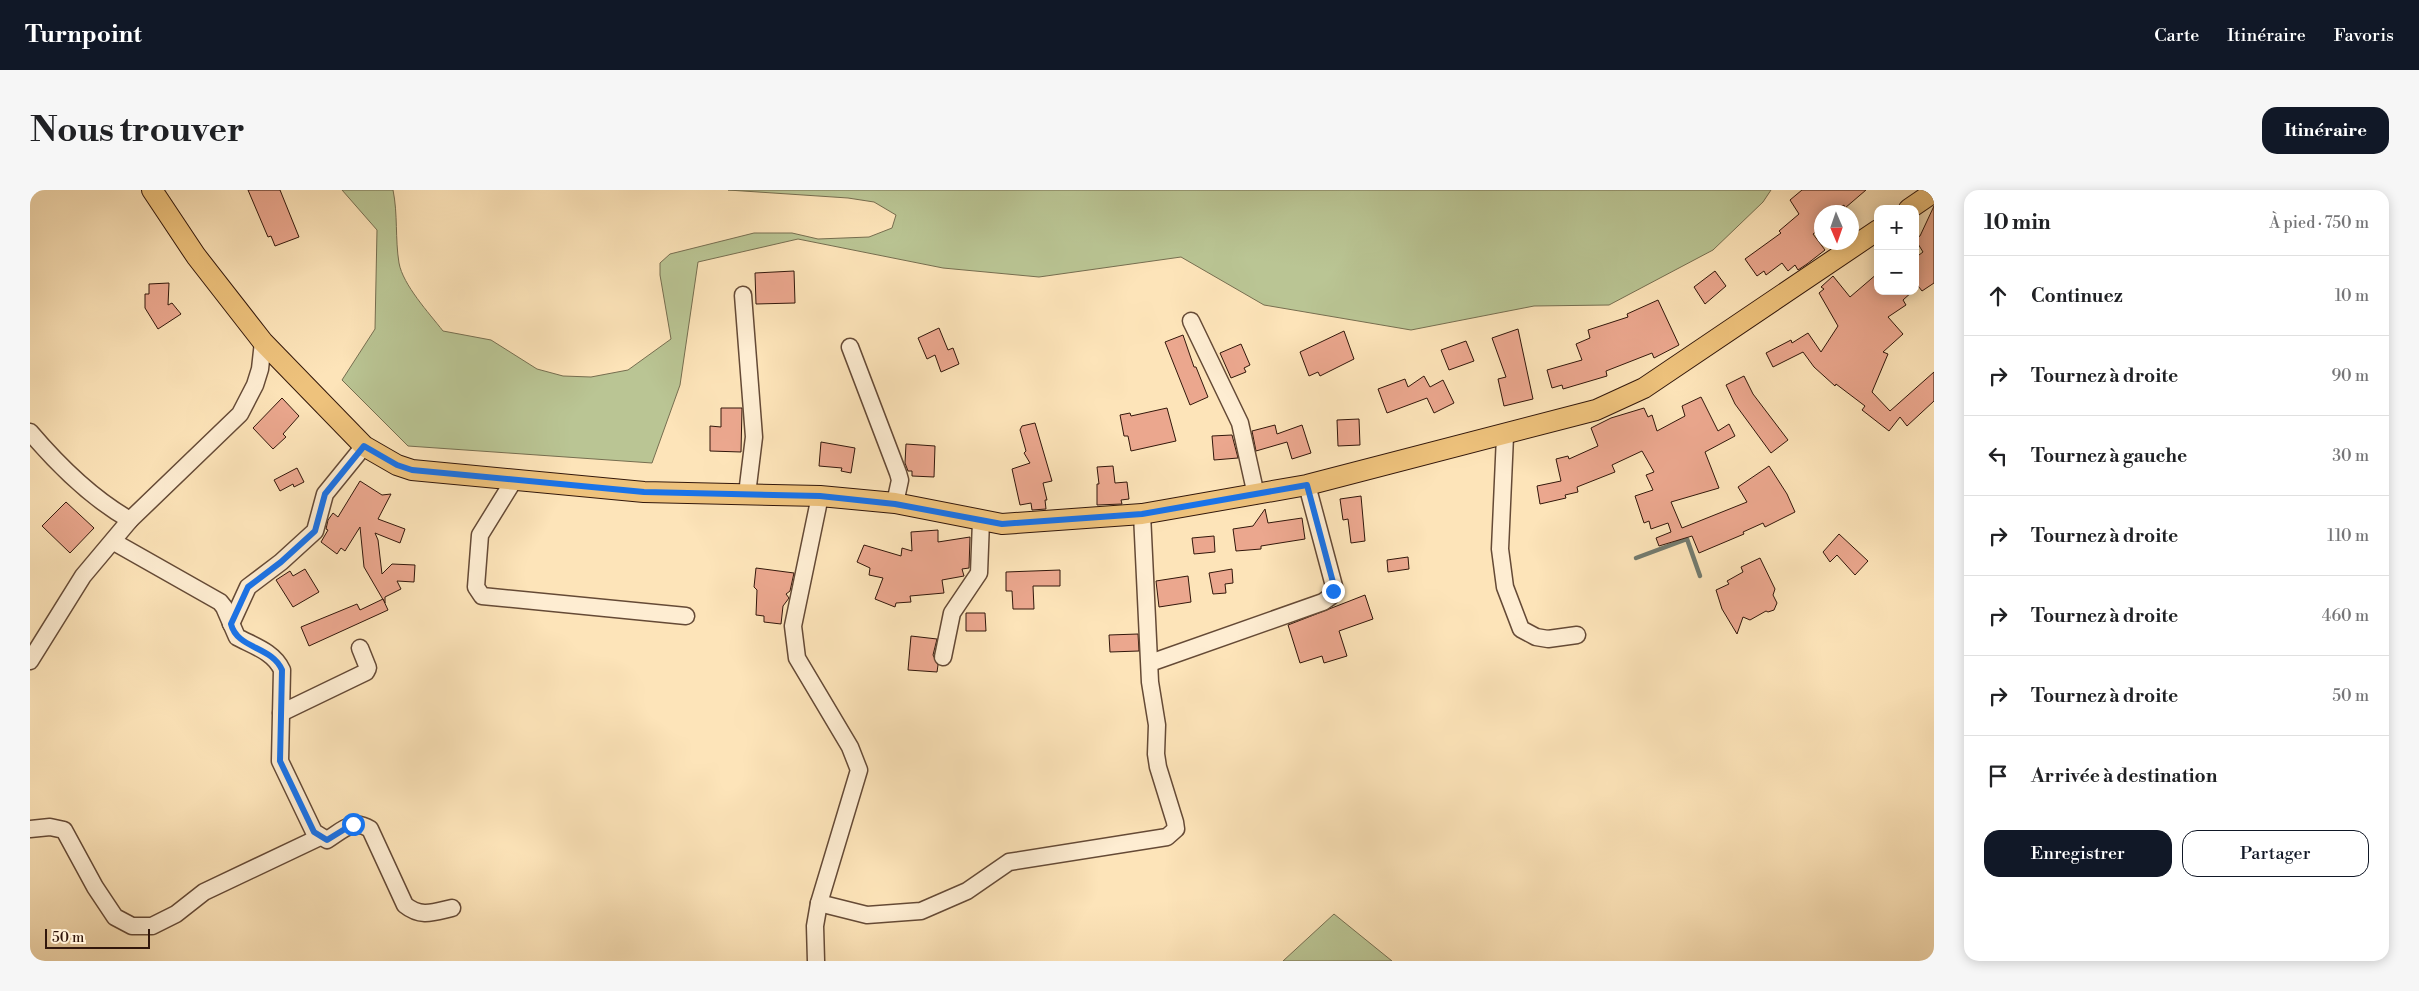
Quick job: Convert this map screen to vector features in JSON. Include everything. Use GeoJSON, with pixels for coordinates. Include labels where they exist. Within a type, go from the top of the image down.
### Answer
{"type":"FeatureCollection","features":[{"type":"Feature","properties":{"kind":"main road"},"geometry":{"type":"LineString","coordinates":[[152,190],[196,256],[263,342],[364,446],[397,465],[412,470],[644,492],[820,496],[895,504],[981,521],[1026,524],[1142,514],[1307,485],[1505,436],[1596,410],[1644,388],[1874,233]]}},
{"type":"Feature","properties":{"kind":"main road"},"geometry":{"type":"LineString","coordinates":[[1915,205],[1934,192]]}},
{"type":"Feature","properties":{"kind":"street"},"geometry":{"type":"LineString","coordinates":[[743,295],[754,437],[747,494]]}},
{"type":"Feature","properties":{"kind":"street"},"geometry":{"type":"LineString","coordinates":[[1191,321],[1240,422],[1256,495]]}},
{"type":"Feature","properties":{"kind":"street"},"geometry":{"type":"LineString","coordinates":[[30,661],[83,576],[114,542],[130,520],[240,414],[255,385],[260,369],[263,342]]}},
{"type":"Feature","properties":{"kind":"street"},"geometry":{"type":"LineString","coordinates":[[850,347],[898,473],[900,480],[895,504]]}},
{"type":"Feature","properties":{"kind":"street"},"geometry":{"type":"LineString","coordinates":[[30,432],[60,466],[111,509],[130,520]]}},
{"type":"Feature","properties":{"kind":"street"},"geometry":{"type":"LineString","coordinates":[[1505,436],[1500,549],[1505,586],[1521,629],[1536,637],[1548,639],[1577,635]]}},
{"type":"Feature","properties":{"kind":"street"},"geometry":{"type":"LineString","coordinates":[[231,624],[248,587],[281,562],[315,531],[325,494],[364,446]]}},
{"type":"Feature","properties":{"kind":"street"},"geometry":{"type":"LineString","coordinates":[[514,480],[480,535],[476,586],[482,596],[686,616]]}},
{"type":"Feature","properties":{"kind":"street"},"geometry":{"type":"LineString","coordinates":[[1150,663],[1323,602],[1330,597],[1334,586],[1307,485]]}},
{"type":"Feature","properties":{"kind":"street"},"geometry":{"type":"LineString","coordinates":[[816,961],[815,926],[819,903],[859,770],[850,747],[805,675],[797,658],[793,640],[793,626],[820,496]]}},
{"type":"Feature","properties":{"kind":"street"},"geometry":{"type":"LineString","coordinates":[[819,903],[867,915],[921,910],[967,891],[1008,862],[1172,834],[1176,828],[1175,822],[1158,767],[1157,725],[1150,663],[1142,514]]}},
{"type":"Feature","properties":{"kind":"street"},"geometry":{"type":"LineString","coordinates":[[943,657],[952,613],[979,573],[981,521]]}},
{"type":"Feature","properties":{"kind":"street"},"geometry":{"type":"LineString","coordinates":[[114,542],[220,602],[237,637],[278,660],[282,670],[280,761],[314,832],[327,840],[353,824],[361,823],[370,829],[405,905],[413,912],[423,914],[452,908]]}},
{"type":"Feature","properties":{"kind":"street"},"geometry":{"type":"LineString","coordinates":[[281,713],[366,672],[368,668],[360,648]]}},
{"type":"Feature","properties":{"kind":"street"},"geometry":{"type":"LineString","coordinates":[[30,830],[50,827],[64,830],[95,887],[115,917],[132,926],[152,926],[176,914],[204,892],[320,837]]}},
{"type":"Feature","properties":{"kind":"green space"},"geometry":{"type":"Polygon","coordinates":[[[342,190],[393,190],[401,272],[417,298],[443,331],[491,340],[537,369],[563,376],[591,377],[628,370],[671,339],[660,275],[660,263],[670,254],[754,233],[792,233],[818,239],[869,237],[892,228],[896,215],[874,202],[848,198],[728,190],[1771,190],[1763,202],[1713,250],[1609,305],[1534,306],[1411,330],[1264,305],[1181,257],[1039,277],[943,268],[798,239],[698,262],[680,385],[652,463],[408,446],[342,380],[375,329],[377,230],[342,190]]]}},
{"type":"Feature","properties":{"kind":"green space"},"geometry":{"type":"Polygon","coordinates":[[[1334,914],[1392,961],[1283,961],[1334,914]]]}},
{"type":"Feature","properties":{"kind":"building"},"geometry":{"type":"Polygon","coordinates":[[[248,190],[280,190],[299,237],[275,246],[271,236],[268,237],[248,190]]]}},
{"type":"Feature","properties":{"kind":"building"},"geometry":{"type":"Polygon","coordinates":[[[1802,190],[1866,190],[1848,205],[1814,205],[1814,250],[1825,250],[1798,270],[1795,265],[1788,271],[1782,263],[1766,275],[1764,271],[1757,276],[1745,259],[1781,233],[1779,231],[1799,214],[1790,200],[1802,190]]]}},
{"type":"Feature","properties":{"kind":"building"},"geometry":{"type":"Polygon","coordinates":[[[1934,206],[1934,283],[1922,291],[1919,287],[1919,255],[1923,252],[1919,246],[1920,236],[1934,206]]]}},
{"type":"Feature","properties":{"kind":"building"},"geometry":{"type":"Polygon","coordinates":[[[794,271],[795,303],[756,304],[755,273],[794,271]]]}},
{"type":"Feature","properties":{"kind":"building"},"geometry":{"type":"Polygon","coordinates":[[[1715,271],[1726,286],[1705,304],[1694,287],[1715,271]]]}},
{"type":"Feature","properties":{"kind":"building"},"geometry":{"type":"Polygon","coordinates":[[[1833,276],[1850,297],[1874,276],[1874,295],[1909,295],[1903,300],[1906,305],[1888,317],[1903,334],[1883,352],[1888,354],[1872,392],[1890,411],[1934,372],[1934,401],[1907,426],[1900,417],[1889,431],[1862,410],[1865,406],[1836,384],[1835,386],[1814,367],[1803,352],[1773,367],[1766,353],[1791,340],[1792,343],[1808,333],[1821,352],[1838,326],[1819,293],[1824,289],[1821,287],[1833,276]]]}},
{"type":"Feature","properties":{"kind":"building"},"geometry":{"type":"Polygon","coordinates":[[[169,283],[168,305],[172,303],[181,314],[158,329],[145,308],[145,294],[149,294],[149,284],[169,283]]]}},
{"type":"Feature","properties":{"kind":"building"},"geometry":{"type":"Polygon","coordinates":[[[1658,300],[1679,345],[1654,358],[1652,353],[1606,371],[1607,376],[1563,389],[1562,385],[1552,388],[1547,370],[1582,360],[1576,344],[1590,338],[1588,330],[1628,317],[1627,314],[1658,300]]]}},
{"type":"Feature","properties":{"kind":"building"},"geometry":{"type":"Polygon","coordinates":[[[939,328],[948,350],[953,348],[959,364],[941,372],[935,355],[927,359],[918,338],[939,328]]]}},
{"type":"Feature","properties":{"kind":"building"},"geometry":{"type":"Polygon","coordinates":[[[1518,329],[1533,399],[1504,406],[1498,379],[1506,377],[1492,338],[1518,329]]]}},
{"type":"Feature","properties":{"kind":"building"},"geometry":{"type":"Polygon","coordinates":[[[1344,331],[1354,359],[1320,376],[1318,372],[1309,376],[1300,352],[1344,331]]]}},
{"type":"Feature","properties":{"kind":"building"},"geometry":{"type":"Polygon","coordinates":[[[1183,335],[1194,367],[1196,367],[1208,397],[1190,405],[1165,342],[1183,335]]]}},
{"type":"Feature","properties":{"kind":"building"},"geometry":{"type":"Polygon","coordinates":[[[1466,341],[1474,361],[1449,370],[1441,350],[1466,341]]]}},
{"type":"Feature","properties":{"kind":"building"},"geometry":{"type":"Polygon","coordinates":[[[1241,344],[1250,365],[1244,368],[1246,372],[1231,378],[1220,353],[1241,344]]]}},
{"type":"Feature","properties":{"kind":"building"},"geometry":{"type":"Polygon","coordinates":[[[1424,376],[1430,387],[1443,380],[1454,403],[1434,413],[1427,398],[1387,413],[1378,389],[1405,379],[1408,387],[1424,376]]]}},
{"type":"Feature","properties":{"kind":"building"},"geometry":{"type":"Polygon","coordinates":[[[1744,376],[1753,394],[1788,440],[1771,453],[1735,404],[1726,385],[1744,376]]]}},
{"type":"Feature","properties":{"kind":"building"},"geometry":{"type":"Polygon","coordinates":[[[1701,397],[1718,431],[1729,424],[1735,436],[1705,452],[1719,488],[1671,502],[1682,528],[1747,502],[1738,487],[1769,466],[1787,494],[1795,512],[1765,527],[1763,523],[1743,532],[1744,534],[1699,553],[1692,536],[1659,546],[1656,538],[1671,532],[1668,523],[1651,529],[1649,521],[1644,523],[1635,496],[1653,490],[1646,475],[1654,472],[1642,451],[1612,465],[1615,472],[1577,487],[1578,492],[1565,495],[1566,498],[1540,504],[1537,486],[1561,481],[1556,459],[1568,456],[1569,459],[1598,446],[1591,428],[1611,418],[1644,408],[1648,417],[1652,415],[1657,431],[1685,416],[1682,406],[1701,397]]]}},
{"type":"Feature","properties":{"kind":"building"},"geometry":{"type":"Polygon","coordinates":[[[282,398],[299,416],[283,434],[286,437],[273,449],[253,428],[282,398]]]}},
{"type":"Feature","properties":{"kind":"building"},"geometry":{"type":"Polygon","coordinates":[[[721,408],[742,408],[741,452],[710,451],[710,426],[721,427],[721,408]]]}},
{"type":"Feature","properties":{"kind":"building"},"geometry":{"type":"Polygon","coordinates":[[[1167,408],[1176,441],[1131,451],[1128,436],[1124,436],[1120,415],[1130,413],[1131,416],[1167,408]]]}},
{"type":"Feature","properties":{"kind":"building"},"geometry":{"type":"Polygon","coordinates":[[[1359,419],[1360,445],[1338,446],[1337,420],[1359,419]]]}},
{"type":"Feature","properties":{"kind":"building"},"geometry":{"type":"Polygon","coordinates":[[[1035,423],[1052,481],[1043,483],[1047,500],[1045,500],[1046,509],[1032,510],[1031,503],[1020,505],[1012,469],[1030,463],[1024,453],[1026,451],[1020,430],[1022,426],[1035,423]]]}},
{"type":"Feature","properties":{"kind":"building"},"geometry":{"type":"Polygon","coordinates":[[[1275,425],[1277,434],[1302,425],[1311,453],[1292,459],[1287,442],[1256,451],[1252,431],[1275,425]]]}},
{"type":"Feature","properties":{"kind":"building"},"geometry":{"type":"Polygon","coordinates":[[[1232,435],[1238,458],[1214,460],[1212,436],[1232,435]]]}},
{"type":"Feature","properties":{"kind":"building"},"geometry":{"type":"Polygon","coordinates":[[[821,442],[855,448],[851,473],[841,471],[842,468],[819,466],[821,442]]]}},
{"type":"Feature","properties":{"kind":"building"},"geometry":{"type":"Polygon","coordinates":[[[906,444],[935,446],[934,477],[912,476],[912,471],[908,471],[905,463],[906,444]]]}},
{"type":"Feature","properties":{"kind":"building"},"geometry":{"type":"Polygon","coordinates":[[[1113,466],[1115,483],[1127,482],[1129,499],[1121,500],[1122,504],[1097,505],[1097,484],[1099,484],[1097,467],[1113,466]]]}},
{"type":"Feature","properties":{"kind":"building"},"geometry":{"type":"Polygon","coordinates":[[[297,468],[304,482],[294,487],[293,484],[280,491],[274,480],[297,468]]]}},
{"type":"Feature","properties":{"kind":"building"},"geometry":{"type":"Polygon","coordinates":[[[360,481],[382,495],[391,494],[378,519],[405,529],[400,543],[375,533],[378,540],[382,574],[392,564],[415,565],[414,582],[397,581],[401,589],[385,597],[385,603],[364,567],[360,527],[345,551],[341,548],[337,554],[321,542],[328,530],[326,529],[328,520],[333,513],[338,517],[360,481]]]}},
{"type":"Feature","properties":{"kind":"building"},"geometry":{"type":"Polygon","coordinates":[[[1361,496],[1365,541],[1351,543],[1348,519],[1343,520],[1340,499],[1361,496]]]}},
{"type":"Feature","properties":{"kind":"building"},"geometry":{"type":"Polygon","coordinates":[[[66,502],[94,528],[70,553],[42,526],[66,502]]]}},
{"type":"Feature","properties":{"kind":"building"},"geometry":{"type":"Polygon","coordinates":[[[1265,509],[1268,523],[1302,518],[1305,539],[1261,546],[1261,549],[1236,551],[1233,529],[1253,526],[1265,509]]]}},
{"type":"Feature","properties":{"kind":"building"},"geometry":{"type":"Polygon","coordinates":[[[938,530],[938,542],[970,537],[969,568],[962,569],[964,576],[942,580],[944,593],[910,596],[911,602],[896,603],[895,607],[875,599],[883,578],[869,575],[870,568],[857,562],[864,545],[901,556],[902,548],[912,551],[911,532],[938,530]]]}},
{"type":"Feature","properties":{"kind":"building"},"geometry":{"type":"Polygon","coordinates":[[[1839,534],[1868,561],[1855,575],[1837,555],[1830,562],[1823,552],[1839,534]]]}},
{"type":"Feature","properties":{"kind":"building"},"geometry":{"type":"Polygon","coordinates":[[[1214,536],[1215,552],[1194,554],[1192,538],[1214,536]]]}},
{"type":"Feature","properties":{"kind":"building"},"geometry":{"type":"Polygon","coordinates":[[[1408,557],[1409,569],[1388,572],[1387,560],[1408,557]]]}},
{"type":"Feature","properties":{"kind":"building"},"geometry":{"type":"Polygon","coordinates":[[[1760,558],[1775,589],[1773,595],[1777,603],[1774,610],[1766,611],[1750,620],[1743,617],[1737,634],[1722,609],[1716,590],[1729,584],[1727,581],[1743,572],[1741,567],[1760,558]]]}},
{"type":"Feature","properties":{"kind":"building"},"geometry":{"type":"Polygon","coordinates":[[[756,568],[794,573],[790,591],[786,594],[789,598],[783,606],[781,624],[764,622],[764,616],[756,615],[757,590],[754,587],[756,568]]]}},
{"type":"Feature","properties":{"kind":"building"},"geometry":{"type":"Polygon","coordinates":[[[305,569],[319,592],[293,607],[276,580],[290,571],[293,576],[305,569]]]}},
{"type":"Feature","properties":{"kind":"building"},"geometry":{"type":"Polygon","coordinates":[[[1232,569],[1233,583],[1225,584],[1226,593],[1213,594],[1209,573],[1232,569]]]}},
{"type":"Feature","properties":{"kind":"building"},"geometry":{"type":"Polygon","coordinates":[[[1060,570],[1060,586],[1033,586],[1034,609],[1013,609],[1012,591],[1006,591],[1006,572],[1060,570]]]}},
{"type":"Feature","properties":{"kind":"building"},"geometry":{"type":"Polygon","coordinates":[[[1188,576],[1191,602],[1159,607],[1156,581],[1188,576]]]}},
{"type":"Feature","properties":{"kind":"building"},"geometry":{"type":"Polygon","coordinates":[[[1365,595],[1373,619],[1339,631],[1347,656],[1324,663],[1322,656],[1300,663],[1288,625],[1365,595]]]}},
{"type":"Feature","properties":{"kind":"building"},"geometry":{"type":"Polygon","coordinates":[[[383,599],[388,610],[309,646],[301,627],[357,604],[360,610],[383,599]]]}},
{"type":"Feature","properties":{"kind":"building"},"geometry":{"type":"Polygon","coordinates":[[[966,613],[985,613],[986,631],[966,631],[966,613]]]}},
{"type":"Feature","properties":{"kind":"building"},"geometry":{"type":"Polygon","coordinates":[[[1138,634],[1139,651],[1110,652],[1109,635],[1138,634]]]}},
{"type":"Feature","properties":{"kind":"building"},"geometry":{"type":"Polygon","coordinates":[[[911,636],[937,639],[933,655],[938,665],[937,672],[908,670],[911,636]]]}},
{"type":"Feature","properties":{"kind":"waterway"},"geometry":{"type":"LineString","coordinates":[[1636,558],[1687,539],[1700,576]]}},
{"type":"Feature","properties":{"kind":"route"},"geometry":{"type":"LineString","coordinates":[[353,824],[327,840],[314,832],[280,761],[282,670],[278,660],[270,654],[237,637],[232,630],[231,624],[248,587],[281,562],[315,531],[325,494],[364,446],[397,465],[412,470],[644,492],[820,496],[895,504],[1002,524],[1026,524],[1142,514],[1307,485],[1334,586],[1333,591]]}}]}
